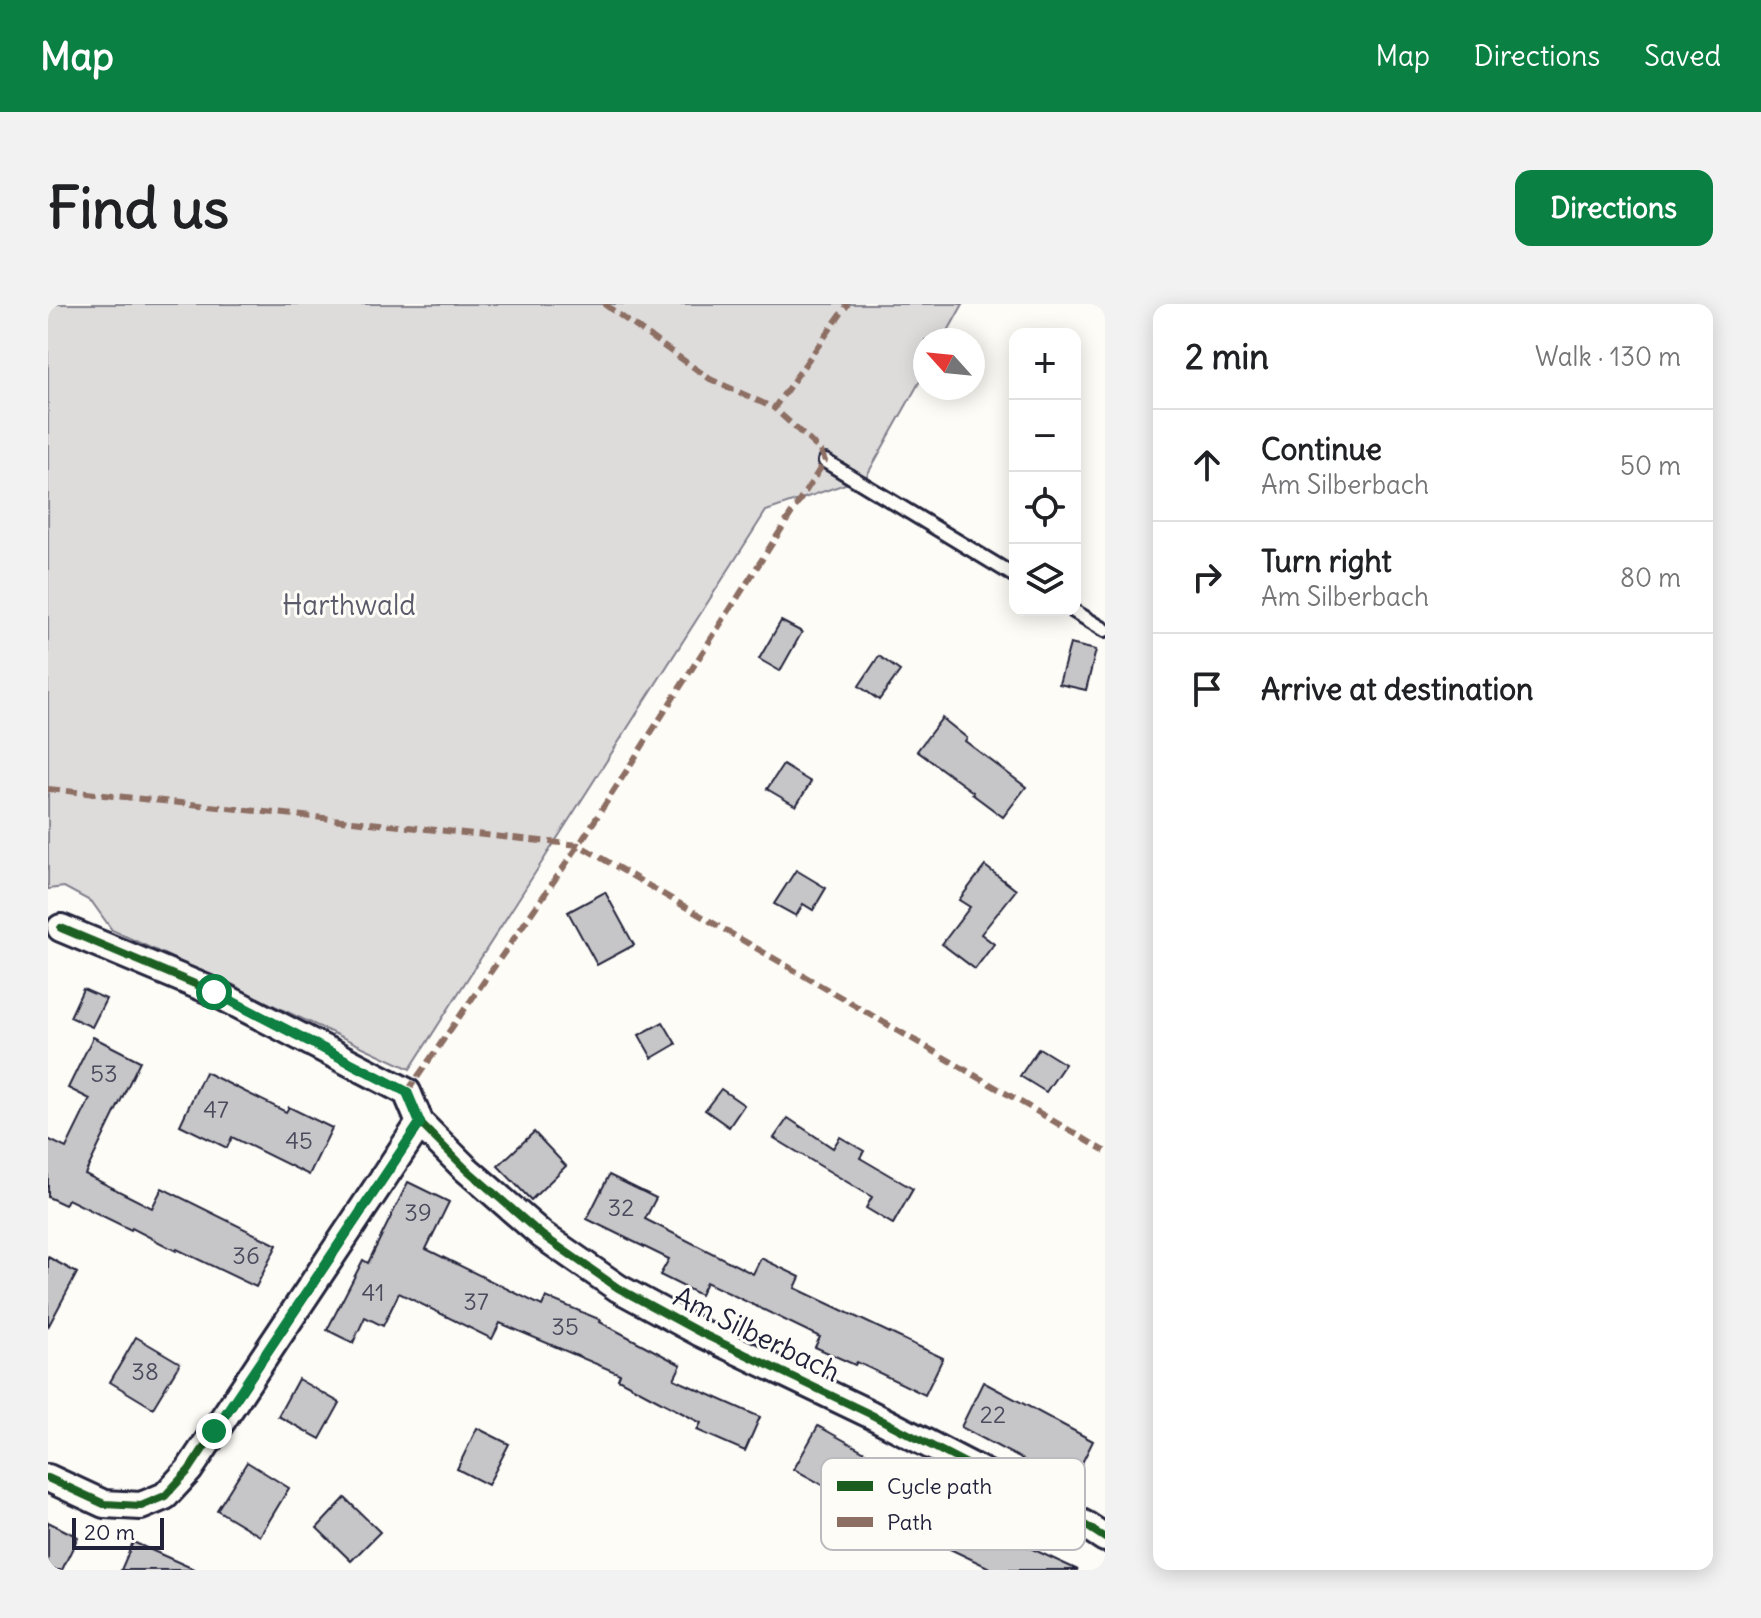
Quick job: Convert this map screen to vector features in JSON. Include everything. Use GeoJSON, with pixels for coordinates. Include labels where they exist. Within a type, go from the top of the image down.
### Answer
{"type":"FeatureCollection","features":[{"type":"Feature","properties":{"kind":"street","name":"Am Silberbach"},"geometry":{"type":"LineString","coordinates":[[61,928],[214,992],[407,1092],[420,1123],[465,1168],[542,1235],[618,1288],[701,1333],[955,1458]]}},
{"type":"Feature","properties":{"kind":"street"},"geometry":{"type":"LineString","coordinates":[[48,1478],[104,1504],[141,1506],[165,1496],[189,1470],[420,1123]]}},
{"type":"Feature","properties":{"kind":"street","name":"Am Silberbach"},"geometry":{"type":"LineString","coordinates":[[1085,1525],[1105,1538]]}},
{"type":"Feature","properties":{"kind":"lane"},"geometry":{"type":"LineString","coordinates":[[825,461],[1009,572]]}},
{"type":"Feature","properties":{"kind":"lane"},"geometry":{"type":"LineString","coordinates":[[1081,615],[1105,630]]}},
{"type":"Feature","properties":{"kind":"green space","name":"Harthwald"},"geometry":{"type":"Polygon","coordinates":[[[48,304],[963,304],[950,328],[913,328],[913,393],[866,477],[766,511],[410,1069],[112,930],[92,902],[64,887],[48,889],[48,304]]]}},
{"type":"Feature","properties":{"kind":"building"},"geometry":{"type":"Polygon","coordinates":[[[781,621],[802,632],[780,671],[759,659],[781,621]]]}},
{"type":"Feature","properties":{"kind":"building"},"geometry":{"type":"Polygon","coordinates":[[[1070,644],[1096,650],[1086,690],[1059,684],[1070,644]]]}},
{"type":"Feature","properties":{"kind":"building"},"geometry":{"type":"Polygon","coordinates":[[[879,656],[900,671],[879,700],[859,686],[879,656]]]}},
{"type":"Feature","properties":{"kind":"building"},"geometry":{"type":"Polygon","coordinates":[[[942,718],[967,738],[965,741],[1026,787],[1003,817],[917,751],[942,718]]]}},
{"type":"Feature","properties":{"kind":"building"},"geometry":{"type":"Polygon","coordinates":[[[783,765],[811,782],[796,806],[767,789],[783,765]]]}},
{"type":"Feature","properties":{"kind":"building"},"geometry":{"type":"Polygon","coordinates":[[[985,866],[1016,890],[981,934],[994,944],[975,969],[942,944],[970,907],[959,900],[985,866]]]}},
{"type":"Feature","properties":{"kind":"building"},"geometry":{"type":"Polygon","coordinates":[[[796,870],[826,888],[813,910],[803,904],[796,916],[774,904],[796,870]]]}},
{"type":"Feature","properties":{"kind":"building"},"geometry":{"type":"Polygon","coordinates":[[[605,892],[634,945],[597,965],[568,912],[605,892]]]}},
{"type":"Feature","properties":{"kind":"building"},"geometry":{"type":"Polygon","coordinates":[[[83,989],[106,999],[92,1027],[70,1017],[83,989]]]}},
{"type":"Feature","properties":{"kind":"building"},"geometry":{"type":"Polygon","coordinates":[[[663,1022],[676,1044],[652,1058],[639,1035],[663,1022]]]}},
{"type":"Feature","properties":{"kind":"building"},"geometry":{"type":"Polygon","coordinates":[[[93,1037],[140,1061],[85,1174],[152,1208],[162,1188],[277,1245],[256,1287],[68,1199],[65,1205],[48,1197],[48,1139],[66,1148],[90,1099],[68,1088],[93,1037]]]}},
{"type":"Feature","properties":{"kind":"building"},"geometry":{"type":"Polygon","coordinates":[[[1039,1048],[1065,1064],[1046,1092],[1020,1076],[1039,1048]]]}},
{"type":"Feature","properties":{"kind":"building"},"geometry":{"type":"Polygon","coordinates":[[[205,1072],[286,1112],[289,1107],[332,1128],[309,1175],[232,1137],[227,1148],[180,1125],[205,1072]]]}},
{"type":"Feature","properties":{"kind":"building"},"geometry":{"type":"Polygon","coordinates":[[[721,1089],[744,1105],[729,1127],[705,1110],[721,1089]]]}},
{"type":"Feature","properties":{"kind":"building"},"geometry":{"type":"Polygon","coordinates":[[[788,1118],[833,1148],[840,1137],[864,1151],[860,1158],[913,1189],[893,1224],[866,1208],[872,1197],[774,1138],[788,1118]]]}},
{"type":"Feature","properties":{"kind":"building"},"geometry":{"type":"Polygon","coordinates":[[[534,1132],[566,1166],[531,1200],[498,1166],[534,1132]]]}},
{"type":"Feature","properties":{"kind":"building"},"geometry":{"type":"Polygon","coordinates":[[[609,1175],[656,1198],[645,1219],[753,1274],[761,1258],[800,1277],[795,1288],[943,1358],[925,1395],[857,1362],[855,1365],[815,1347],[820,1337],[706,1282],[700,1295],[660,1275],[669,1259],[587,1219],[609,1175]]]}},
{"type":"Feature","properties":{"kind":"building"},"geometry":{"type":"Polygon","coordinates":[[[408,1182],[449,1202],[426,1249],[542,1306],[546,1297],[601,1320],[681,1365],[674,1379],[760,1417],[745,1451],[697,1430],[701,1423],[618,1379],[620,1374],[500,1323],[492,1339],[399,1293],[383,1326],[365,1317],[353,1343],[327,1330],[363,1260],[368,1263],[408,1182]]]}},
{"type":"Feature","properties":{"kind":"building"},"geometry":{"type":"Polygon","coordinates":[[[48,1257],[77,1273],[48,1327],[48,1257]]]}},
{"type":"Feature","properties":{"kind":"building"},"geometry":{"type":"Polygon","coordinates":[[[136,1337],[180,1363],[153,1408],[110,1382],[136,1337]]]}},
{"type":"Feature","properties":{"kind":"building"},"geometry":{"type":"Polygon","coordinates":[[[298,1379],[340,1403],[320,1439],[278,1416],[298,1379]]]}},
{"type":"Feature","properties":{"kind":"building"},"geometry":{"type":"Polygon","coordinates":[[[983,1382],[1093,1441],[1084,1458],[1020,1458],[961,1427],[983,1382]]]}},
{"type":"Feature","properties":{"kind":"building"},"geometry":{"type":"Polygon","coordinates":[[[818,1426],[876,1458],[821,1458],[821,1484],[794,1469],[818,1426]]]}},
{"type":"Feature","properties":{"kind":"building"},"geometry":{"type":"Polygon","coordinates":[[[477,1428],[509,1444],[488,1485],[457,1469],[477,1428]]]}},
{"type":"Feature","properties":{"kind":"building"},"geometry":{"type":"Polygon","coordinates":[[[247,1462],[289,1488],[260,1536],[217,1510],[247,1462]]]}},
{"type":"Feature","properties":{"kind":"building"},"geometry":{"type":"Polygon","coordinates":[[[345,1498],[380,1532],[351,1561],[317,1528],[345,1498]]]}},
{"type":"Feature","properties":{"kind":"building"},"geometry":{"type":"Polygon","coordinates":[[[48,1522],[78,1537],[62,1570],[48,1570],[48,1522]]]}},
{"type":"Feature","properties":{"kind":"building"},"geometry":{"type":"Polygon","coordinates":[[[133,1542],[196,1570],[121,1570],[133,1542]]]}},
{"type":"Feature","properties":{"kind":"building"},"geometry":{"type":"Polygon","coordinates":[[[952,1550],[1035,1550],[1078,1570],[994,1570],[952,1550]]]}},
{"type":"Feature","properties":{"kind":"marked path"},"geometry":{"type":"LineString","coordinates":[[604,304],[710,379],[774,408]]}},
{"type":"Feature","properties":{"kind":"marked path"},"geometry":{"type":"LineString","coordinates":[[407,1092],[579,845],[825,461],[821,451],[774,408],[848,304]]}},
{"type":"Feature","properties":{"kind":"marked path"},"geometry":{"type":"LineString","coordinates":[[48,789],[579,845],[1105,1151]]}},
{"type":"Feature","properties":{"kind":"cycle path"},"geometry":{"type":"LineString","coordinates":[[61,928],[214,992],[407,1092],[420,1123],[465,1168],[542,1235],[618,1288],[701,1333],[955,1458]]}},
{"type":"Feature","properties":{"kind":"cycle path"},"geometry":{"type":"LineString","coordinates":[[48,1478],[104,1504],[141,1506],[165,1496],[189,1470],[420,1123]]}},
{"type":"Feature","properties":{"kind":"cycle path"},"geometry":{"type":"LineString","coordinates":[[1085,1525],[1105,1538]]}},
{"type":"Feature","properties":{"kind":"route"},"geometry":{"type":"LineString","coordinates":[[214,992],[407,1092],[420,1123],[214,1431]]}}]}
